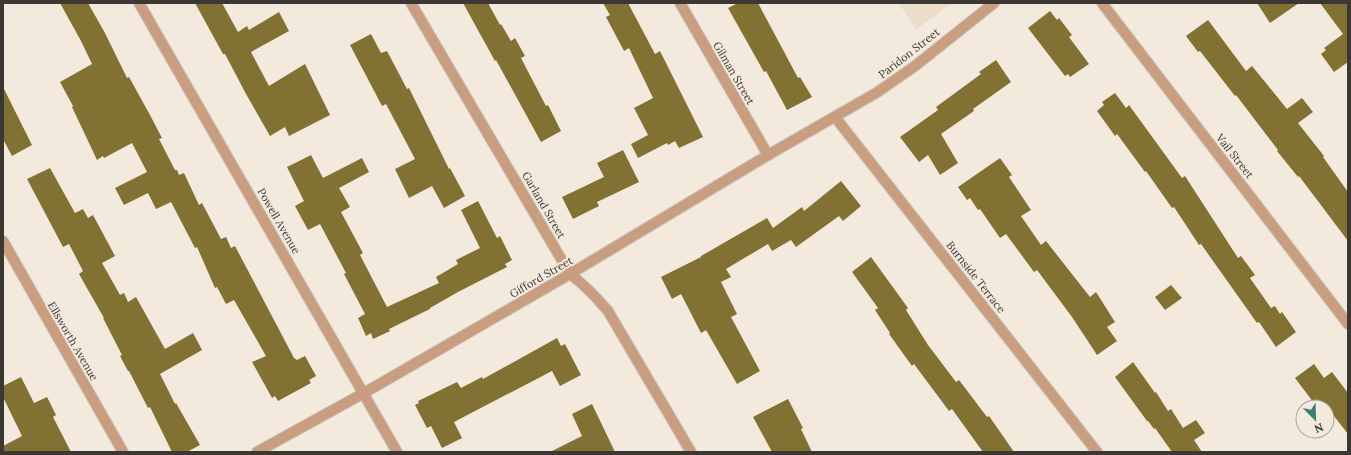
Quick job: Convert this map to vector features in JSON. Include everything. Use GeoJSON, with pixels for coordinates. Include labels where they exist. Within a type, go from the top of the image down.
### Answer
{"type":"FeatureCollection","features":[{"type":"Feature","properties":{"kind":"street","name":"Powell Avenue"},"geometry":{"type":"LineString","coordinates":[[140,3],[397,452]]}},
{"type":"Feature","properties":{"kind":"street","name":"Garland Street"},"geometry":{"type":"LineString","coordinates":[[411,3],[570,274],[582,282],[608,311],[691,452]]}},
{"type":"Feature","properties":{"kind":"street","name":"Gilman Street"},"geometry":{"type":"LineString","coordinates":[[680,3],[768,155]]}},
{"type":"Feature","properties":{"kind":"street","name":"Paridon Street"},"geometry":{"type":"LineString","coordinates":[[835,117],[896,80],[994,3]]}},
{"type":"Feature","properties":{"kind":"street","name":"Vail Street"},"geometry":{"type":"LineString","coordinates":[[1102,3],[1348,324]]}},
{"type":"Feature","properties":{"kind":"street","name":"Gifford Street"},"geometry":{"type":"LineString","coordinates":[[257,452],[364,393],[570,274],[768,155],[835,117]]}},
{"type":"Feature","properties":{"kind":"street","name":"Burnside Terrace"},"geometry":{"type":"LineString","coordinates":[[835,117],[1097,452]]}},
{"type":"Feature","properties":{"kind":"street","name":"Ellsworth Avenue"},"geometry":{"type":"LineString","coordinates":[[3,241],[123,452]]}},
{"type":"Feature","properties":{"kind":"shaded area"},"geometry":{"type":"Polygon","coordinates":[[[899,3],[951,3],[916,30],[899,3]]]}},
{"type":"Feature","properties":{"kind":"building"},"geometry":{"type":"Polygon","coordinates":[[[60,3],[88,3],[105,33],[127,78],[129,77],[162,138],[159,139],[175,170],[177,170],[179,175],[184,173],[199,205],[202,203],[221,239],[226,237],[231,248],[235,246],[294,358],[297,360],[305,356],[316,376],[309,380],[311,383],[278,401],[275,396],[272,398],[252,362],[266,356],[234,300],[226,304],[217,287],[215,288],[197,247],[195,248],[171,202],[156,209],[148,193],[124,205],[115,188],[147,172],[132,143],[104,158],[103,156],[97,160],[72,107],[73,106],[60,82],[92,64],[60,3]]]}},
{"type":"Feature","properties":{"kind":"building"},"geometry":{"type":"Polygon","coordinates":[[[195,3],[222,3],[238,32],[247,26],[249,30],[279,12],[289,31],[251,52],[269,86],[305,64],[330,115],[289,136],[285,127],[270,136],[195,3]]]}},
{"type":"Feature","properties":{"kind":"building"},"geometry":{"type":"Polygon","coordinates":[[[463,3],[488,3],[511,41],[515,38],[525,56],[521,58],[561,131],[541,142],[463,3]]]}},
{"type":"Feature","properties":{"kind":"building"},"geometry":{"type":"Polygon","coordinates":[[[603,3],[628,3],[655,54],[660,51],[703,137],[679,148],[675,141],[668,145],[667,143],[638,158],[631,144],[648,135],[634,108],[653,98],[629,48],[624,51],[606,17],[610,15],[603,3]]]}},
{"type":"Feature","properties":{"kind":"building"},"geometry":{"type":"Polygon","coordinates":[[[738,3],[758,3],[798,78],[800,77],[812,97],[787,110],[766,71],[764,72],[728,8],[738,3]]]}},
{"type":"Feature","properties":{"kind":"building"},"geometry":{"type":"Polygon","coordinates":[[[1257,3],[1299,3],[1270,23],[1257,3]]]}},
{"type":"Feature","properties":{"kind":"building"},"geometry":{"type":"Polygon","coordinates":[[[1320,3],[1348,3],[1348,62],[1334,72],[1321,54],[1326,50],[1324,48],[1343,34],[1320,3]]]}},
{"type":"Feature","properties":{"kind":"building"},"geometry":{"type":"Polygon","coordinates":[[[1050,11],[1057,20],[1059,18],[1072,35],[1069,37],[1089,64],[1070,77],[1068,74],[1065,76],[1028,28],[1050,11]]]}},
{"type":"Feature","properties":{"kind":"building"},"geometry":{"type":"Polygon","coordinates":[[[1208,20],[1246,71],[1252,66],[1287,109],[1302,98],[1313,112],[1298,123],[1324,156],[1323,157],[1348,192],[1348,241],[1299,176],[1298,177],[1277,151],[1278,150],[1236,95],[1235,96],[1200,51],[1198,52],[1186,36],[1208,20]]]}},
{"type":"Feature","properties":{"kind":"building"},"geometry":{"type":"Polygon","coordinates":[[[371,34],[381,53],[387,51],[407,89],[409,88],[449,169],[450,168],[465,196],[444,208],[432,186],[409,198],[395,169],[415,159],[386,104],[382,106],[350,45],[371,34]]]}},
{"type":"Feature","properties":{"kind":"building"},"geometry":{"type":"Polygon","coordinates":[[[996,60],[1011,82],[973,109],[974,111],[941,134],[958,163],[940,175],[928,155],[919,162],[900,137],[938,110],[936,107],[981,74],[979,72],[996,60]]]}},
{"type":"Feature","properties":{"kind":"building"},"geometry":{"type":"Polygon","coordinates":[[[3,87],[32,145],[12,156],[3,139],[3,87]]]}},
{"type":"Feature","properties":{"kind":"building"},"geometry":{"type":"Polygon","coordinates":[[[1115,93],[1126,108],[1129,105],[1182,178],[1185,176],[1238,258],[1241,256],[1255,275],[1250,278],[1271,308],[1275,306],[1280,314],[1282,312],[1296,332],[1276,347],[1259,322],[1257,323],[1201,244],[1199,245],[1174,207],[1172,208],[1146,171],[1145,172],[1117,134],[1115,136],[1097,111],[1104,105],[1102,102],[1115,93]]]}},
{"type":"Feature","properties":{"kind":"building"},"geometry":{"type":"Polygon","coordinates":[[[623,150],[639,182],[597,202],[599,206],[573,219],[562,197],[604,177],[597,163],[623,150]]]}},
{"type":"Feature","properties":{"kind":"building"},"geometry":{"type":"Polygon","coordinates":[[[311,155],[323,178],[362,158],[369,172],[339,188],[350,207],[341,212],[363,253],[360,255],[387,307],[439,283],[436,277],[458,264],[456,260],[480,248],[461,210],[478,201],[497,238],[500,236],[512,260],[505,264],[507,267],[458,292],[430,309],[389,329],[390,331],[373,339],[371,333],[366,336],[358,318],[365,314],[344,274],[346,273],[320,224],[308,230],[295,206],[304,201],[287,167],[311,155]]]}},
{"type":"Feature","properties":{"kind":"building"},"geometry":{"type":"Polygon","coordinates":[[[1000,158],[1012,175],[1009,177],[1031,210],[1021,216],[1041,245],[1046,241],[1090,297],[1096,292],[1115,322],[1107,327],[1117,341],[1097,355],[1072,317],[1037,270],[1034,272],[1006,234],[1000,238],[980,209],[978,210],[970,198],[967,200],[958,187],[1000,158]]]}},
{"type":"Feature","properties":{"kind":"building"},"geometry":{"type":"Polygon","coordinates":[[[50,168],[75,213],[83,209],[88,218],[93,215],[115,256],[102,263],[120,295],[124,293],[128,302],[136,297],[165,349],[193,333],[202,350],[160,374],[175,404],[176,403],[200,445],[187,452],[172,452],[150,407],[148,408],[120,356],[122,355],[104,318],[79,274],[83,271],[69,244],[63,247],[27,179],[50,168]]]}},
{"type":"Feature","properties":{"kind":"building"},"geometry":{"type":"Polygon","coordinates":[[[841,181],[861,206],[843,221],[839,216],[796,247],[791,240],[772,251],[768,244],[726,269],[731,277],[721,282],[737,314],[731,317],[760,371],[737,384],[706,330],[701,333],[681,294],[672,299],[661,277],[701,257],[767,218],[773,228],[802,207],[804,211],[841,181]]]}},
{"type":"Feature","properties":{"kind":"building"},"geometry":{"type":"Polygon","coordinates":[[[871,257],[908,308],[906,310],[928,345],[956,382],[959,380],[987,417],[989,416],[1014,452],[983,452],[952,409],[949,411],[914,364],[912,366],[889,334],[890,333],[875,310],[878,308],[852,272],[871,257]]]}},
{"type":"Feature","properties":{"kind":"building"},"geometry":{"type":"Polygon","coordinates":[[[1171,285],[1182,298],[1165,310],[1155,297],[1171,285]]]}},
{"type":"Feature","properties":{"kind":"building"},"geometry":{"type":"Polygon","coordinates":[[[557,338],[561,346],[565,344],[581,375],[560,386],[552,371],[454,422],[462,438],[442,448],[431,426],[427,428],[415,405],[419,403],[418,401],[457,382],[461,388],[482,377],[483,379],[557,338]]]}},
{"type":"Feature","properties":{"kind":"building"},"geometry":{"type":"Polygon","coordinates":[[[1133,362],[1155,393],[1156,392],[1168,411],[1171,409],[1183,428],[1196,420],[1205,433],[1194,440],[1202,452],[1172,452],[1155,428],[1154,429],[1147,421],[1115,377],[1133,362]]]}},
{"type":"Feature","properties":{"kind":"building"},"geometry":{"type":"Polygon","coordinates":[[[1314,364],[1324,378],[1332,372],[1348,393],[1348,434],[1335,417],[1335,399],[1311,399],[1295,378],[1314,364]]]}},
{"type":"Feature","properties":{"kind":"building"},"geometry":{"type":"Polygon","coordinates":[[[21,377],[34,403],[47,397],[56,415],[53,417],[71,452],[3,452],[3,446],[22,436],[3,397],[3,386],[21,377]]]}},
{"type":"Feature","properties":{"kind":"building"},"geometry":{"type":"Polygon","coordinates":[[[788,399],[803,428],[801,429],[812,452],[772,452],[753,417],[788,399]]]}},
{"type":"Feature","properties":{"kind":"building"},"geometry":{"type":"Polygon","coordinates":[[[592,404],[615,452],[550,452],[582,436],[572,414],[592,404]]]}}]}
